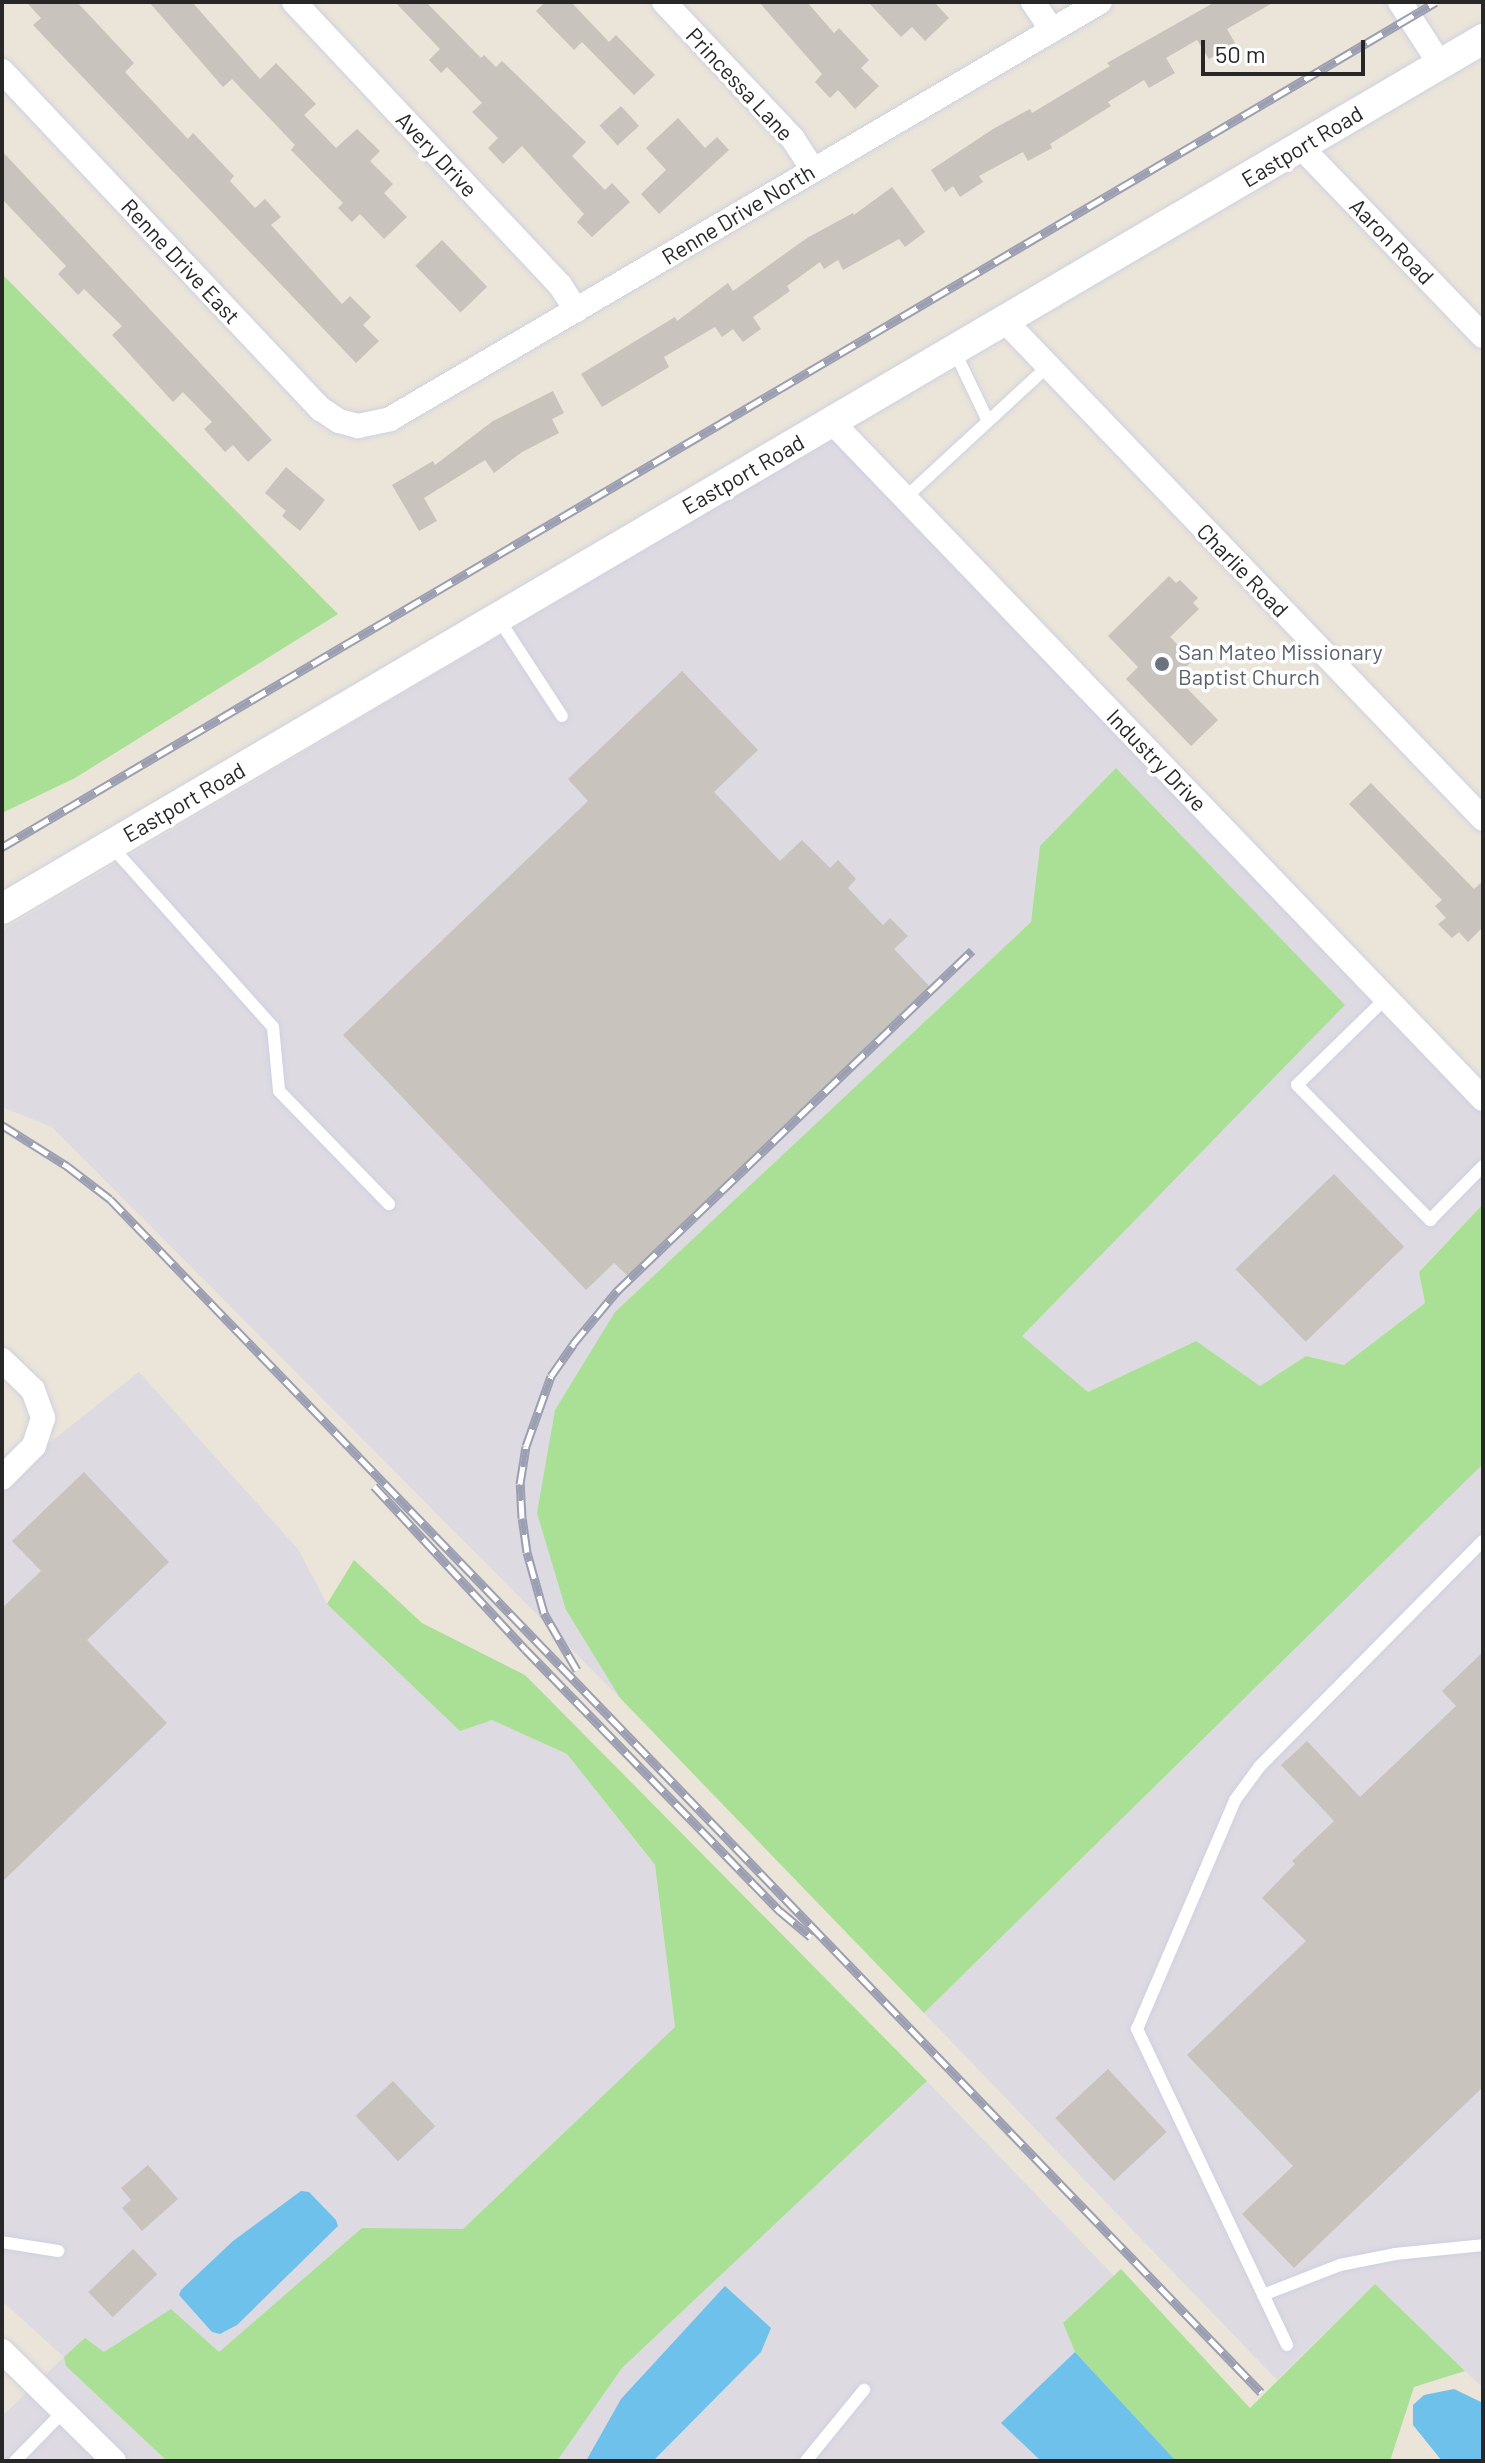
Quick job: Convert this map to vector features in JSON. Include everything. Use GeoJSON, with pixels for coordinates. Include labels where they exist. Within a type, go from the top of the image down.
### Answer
{"type":"FeatureCollection","features":[{"type":"Feature","properties":{"kind":"street","name":"Avery Drive"},"geometry":{"type":"LineString","coordinates":[[294,2],[560,285],[576,310]]}},
{"type":"Feature","properties":{"kind":"street","name":"Princessa Lane"},"geometry":{"type":"LineString","coordinates":[[664,2],[793,139],[813,170]]}},
{"type":"Feature","properties":{"kind":"street"},"geometry":{"type":"LineString","coordinates":[[1033,2],[1052,30]]}},
{"type":"Feature","properties":{"kind":"street","name":"Renne Drive North"},"geometry":{"type":"LineString","coordinates":[[375,424],[390,419],[1100,2]]}},
{"type":"Feature","properties":{"kind":"street"},"geometry":{"type":"LineString","coordinates":[[1400,2],[1440,64]]}},
{"type":"Feature","properties":{"kind":"street","name":"Eastport Road"},"geometry":{"type":"LineString","coordinates":[[2,909],[1483,39]]}},
{"type":"Feature","properties":{"kind":"street","name":"Renne Drive East"},"geometry":{"type":"LineString","coordinates":[[2,71],[321,409],[339,421],[358,426],[375,424]]}},
{"type":"Feature","properties":{"kind":"street","name":"Aaron Road"},"geometry":{"type":"LineString","coordinates":[[1301,147],[1483,336]]}},
{"type":"Feature","properties":{"kind":"street","name":"Charlie Road"},"geometry":{"type":"LineString","coordinates":[[1005,321],[1483,819]]}},
{"type":"Feature","properties":{"kind":"street","name":"Industry Drive"},"geometry":{"type":"LineString","coordinates":[[832,422],[1483,1099]]}},
{"type":"Feature","properties":{"kind":"street"},"geometry":{"type":"LineString","coordinates":[[2,1360],[33,1390],[43,1418],[34,1446],[2,1478]]}},
{"type":"Feature","properties":{"kind":"street"},"geometry":{"type":"LineString","coordinates":[[2,2351],[114,2461]]}},
{"type":"Feature","properties":{"kind":"lane"},"geometry":{"type":"LineString","coordinates":[[954,350],[987,419]]}},
{"type":"Feature","properties":{"kind":"lane"},"geometry":{"type":"LineString","coordinates":[[905,498],[987,419],[1047,367]]}},
{"type":"Feature","properties":{"kind":"lane"},"geometry":{"type":"LineString","coordinates":[[498,618],[562,716]]}},
{"type":"Feature","properties":{"kind":"lane"},"geometry":{"type":"LineString","coordinates":[[110,845],[273,1027],[279,1091],[389,1204]]}},
{"type":"Feature","properties":{"kind":"lane"},"geometry":{"type":"LineString","coordinates":[[1386,998],[1297,1085],[1430,1220],[1483,1166]]}},
{"type":"Feature","properties":{"kind":"lane"},"geometry":{"type":"LineString","coordinates":[[1287,2345],[1137,2029],[1235,1800],[1260,1766],[1483,1541]]}},
{"type":"Feature","properties":{"kind":"lane"},"geometry":{"type":"LineString","coordinates":[[2,2242],[58,2251]]}},
{"type":"Feature","properties":{"kind":"lane"},"geometry":{"type":"LineString","coordinates":[[1263,2295],[1340,2265],[1395,2254],[1483,2245]]}},
{"type":"Feature","properties":{"kind":"lane"},"geometry":{"type":"LineString","coordinates":[[806,2461],[864,2390]]}},
{"type":"Feature","properties":{"kind":"lane"},"geometry":{"type":"LineString","coordinates":[[15,2461],[64,2411]]}},
{"type":"Feature","properties":{"kind":"shaded area"},"geometry":{"type":"Polygon","coordinates":[[[851,427],[1483,1083],[1483,1204],[1419,1271],[1425,1303],[1344,1365],[1306,1356],[1260,1386],[1195,1341],[1088,1392],[1021,1336],[1344,1005],[1040,846],[1031,922],[615,1312],[566,1610],[620,1698],[52,1127],[2,1107],[2,931],[851,427]]]}},
{"type":"Feature","properties":{"kind":"shaded area"},"geometry":{"type":"Polygon","coordinates":[[[139,1372],[298,1549],[327,1604],[492,1720],[567,1754],[655,1866],[675,2027],[463,2229],[362,2229],[219,2352],[104,2352],[85,2338],[67,2366],[167,2461],[2,2461],[2,2416],[64,2357],[2,2301],[2,1492],[48,1444],[139,1372]]]}},
{"type":"Feature","properties":{"kind":"shaded area"},"geometry":{"type":"Polygon","coordinates":[[[1483,1464],[1483,2388],[1375,2284],[1277,2380],[924,2013],[1483,1464]]]}},
{"type":"Feature","properties":{"kind":"shaded area"},"geometry":{"type":"Polygon","coordinates":[[[927,2081],[1114,2276],[1063,2323],[1075,2352],[1002,2423],[1041,2461],[557,2461],[622,2368],[927,2081]]]}},
{"type":"Feature","properties":{"kind":"green space"},"geometry":{"type":"Polygon","coordinates":[[[2,274],[338,614],[75,778],[2,813],[2,274]]]}},
{"type":"Feature","properties":{"kind":"green space"},"geometry":{"type":"Polygon","coordinates":[[[1116,768],[1345,1005],[1022,1336],[1088,1392],[1196,1341],[1260,1386],[1306,1356],[1344,1365],[1425,1303],[1419,1272],[1483,1204],[1483,1464],[924,2013],[620,1698],[566,1610],[537,1513],[555,1410],[615,1312],[1031,922],[1040,846],[1116,768]]]}},
{"type":"Feature","properties":{"kind":"green space"},"geometry":{"type":"Polygon","coordinates":[[[354,1560],[422,1623],[525,1675],[927,2081],[622,2368],[557,2461],[167,2461],[66,2366],[64,2357],[85,2338],[104,2352],[171,2309],[219,2352],[362,2228],[463,2229],[675,2027],[655,1865],[567,1754],[492,1720],[460,1731],[327,1604],[354,1560]]]}},
{"type":"Feature","properties":{"kind":"green space"},"geometry":{"type":"Polygon","coordinates":[[[1121,2269],[1250,2408],[1375,2284],[1465,2371],[1414,2387],[1390,2461],[1176,2461],[1075,2352],[1063,2323],[1121,2269]]]}},
{"type":"Feature","properties":{"kind":"water"},"geometry":{"type":"Polygon","coordinates":[[[301,2191],[309,2192],[338,2226],[237,2325],[220,2334],[212,2332],[179,2295],[181,2290],[233,2241],[301,2191]]]}},
{"type":"Feature","properties":{"kind":"water"},"geometry":{"type":"Polygon","coordinates":[[[725,2286],[771,2328],[761,2352],[653,2461],[586,2461],[621,2399],[725,2286]]]}},
{"type":"Feature","properties":{"kind":"water"},"geometry":{"type":"Polygon","coordinates":[[[1075,2352],[1176,2461],[1041,2461],[1001,2423],[1075,2352]]]}},
{"type":"Feature","properties":{"kind":"water"},"geometry":{"type":"Polygon","coordinates":[[[1454,2389],[1483,2403],[1483,2461],[1442,2461],[1413,2425],[1413,2405],[1424,2395],[1454,2389]]]}},
{"type":"Feature","properties":{"kind":"building"},"geometry":{"type":"Polygon","coordinates":[[[26,2],[77,2],[134,63],[125,72],[188,139],[193,133],[234,176],[230,181],[255,208],[265,199],[281,217],[271,225],[342,304],[350,296],[371,317],[363,325],[379,341],[356,363],[33,25],[41,18],[26,2]]]}},
{"type":"Feature","properties":{"kind":"building"},"geometry":{"type":"Polygon","coordinates":[[[149,2],[192,2],[260,79],[276,63],[316,104],[304,115],[336,148],[357,129],[380,151],[370,161],[393,184],[384,193],[407,217],[384,239],[360,214],[352,222],[338,208],[343,203],[291,150],[295,145],[232,79],[223,87],[149,2]]]}},
{"type":"Feature","properties":{"kind":"building"},"geometry":{"type":"Polygon","coordinates":[[[395,2],[426,2],[481,58],[484,55],[496,67],[502,61],[586,142],[572,156],[605,190],[612,183],[630,202],[592,237],[577,222],[584,214],[522,146],[503,164],[488,148],[498,138],[472,112],[482,103],[447,67],[441,73],[429,60],[440,49],[395,2]]]}},
{"type":"Feature","properties":{"kind":"building"},"geometry":{"type":"Polygon","coordinates":[[[545,2],[571,2],[609,42],[616,35],[655,75],[634,95],[582,42],[574,50],[536,11],[545,2]]]}},
{"type":"Feature","properties":{"kind":"building"},"geometry":{"type":"Polygon","coordinates":[[[759,2],[807,2],[834,33],[839,28],[869,60],[861,68],[879,86],[855,109],[838,90],[830,98],[815,82],[822,74],[759,2]]]}},
{"type":"Feature","properties":{"kind":"building"},"geometry":{"type":"Polygon","coordinates":[[[868,2],[934,2],[949,18],[925,41],[912,27],[901,37],[868,2]]]}},
{"type":"Feature","properties":{"kind":"building"},"geometry":{"type":"Polygon","coordinates":[[[1215,2],[1274,2],[1227,29],[1235,43],[1209,59],[1197,40],[1166,58],[1175,73],[1149,88],[1144,80],[1108,102],[1111,106],[1050,144],[1052,148],[1028,161],[1023,152],[979,176],[983,182],[960,197],[953,186],[945,192],[931,170],[993,129],[1030,109],[1032,113],[1110,66],[1107,63],[1215,2]]]}},
{"type":"Feature","properties":{"kind":"building"},"geometry":{"type":"Polygon","coordinates":[[[621,106],[639,126],[618,145],[599,125],[621,106]]]}},
{"type":"Feature","properties":{"kind":"building"},"geometry":{"type":"Polygon","coordinates":[[[678,118],[705,148],[717,137],[729,150],[659,214],[641,194],[666,170],[646,148],[678,118]]]}},
{"type":"Feature","properties":{"kind":"building"},"geometry":{"type":"Polygon","coordinates":[[[2,151],[272,440],[248,462],[233,445],[225,452],[204,429],[212,422],[183,392],[173,402],[112,335],[122,326],[84,289],[78,295],[58,274],[66,266],[2,199],[2,151]]]}},
{"type":"Feature","properties":{"kind":"building"},"geometry":{"type":"Polygon","coordinates":[[[892,187],[925,232],[905,247],[899,239],[843,270],[838,260],[824,269],[820,262],[787,286],[790,291],[753,317],[761,329],[743,342],[733,329],[722,337],[715,327],[664,357],[669,367],[602,407],[581,374],[675,317],[677,321],[728,283],[733,291],[807,238],[854,215],[892,187]]]}},
{"type":"Feature","properties":{"kind":"building"},"geometry":{"type":"Polygon","coordinates":[[[442,240],[487,287],[461,312],[415,266],[442,240]]]}},
{"type":"Feature","properties":{"kind":"building"},"geometry":{"type":"Polygon","coordinates":[[[553,391],[564,413],[552,419],[559,433],[522,452],[494,473],[485,460],[424,498],[437,521],[419,531],[392,485],[433,461],[435,465],[493,421],[553,391]]]}},
{"type":"Feature","properties":{"kind":"building"},"geometry":{"type":"Polygon","coordinates":[[[286,467],[325,500],[300,531],[282,516],[286,511],[265,493],[286,467]]]}},
{"type":"Feature","properties":{"kind":"building","name":"San Mateo Missionary Baptist Church"},"geometry":{"type":"Polygon","coordinates":[[[1169,576],[1176,583],[1180,580],[1198,598],[1193,603],[1199,609],[1170,637],[1193,660],[1176,677],[1218,720],[1191,746],[1126,679],[1138,667],[1108,636],[1169,576]]]}},
{"type":"Feature","properties":{"kind":"building"},"geometry":{"type":"Polygon","coordinates":[[[682,671],[758,750],[714,792],[780,861],[802,840],[830,868],[838,860],[856,879],[848,888],[883,925],[890,918],[908,936],[894,949],[930,987],[628,1276],[614,1263],[586,1290],[343,1035],[588,801],[568,779],[682,671]]]}},
{"type":"Feature","properties":{"kind":"building"},"geometry":{"type":"Polygon","coordinates":[[[1371,783],[1474,889],[1483,881],[1483,927],[1468,942],[1459,932],[1452,938],[1438,924],[1446,918],[1435,906],[1442,900],[1349,804],[1371,783]]]}},
{"type":"Feature","properties":{"kind":"building"},"geometry":{"type":"Polygon","coordinates":[[[1334,1174],[1404,1247],[1306,1342],[1235,1269],[1334,1174]]]}},
{"type":"Feature","properties":{"kind":"building"},"geometry":{"type":"Polygon","coordinates":[[[84,1472],[169,1562],[87,1640],[167,1723],[2,1882],[2,1608],[41,1571],[12,1541],[84,1472]]]}},
{"type":"Feature","properties":{"kind":"building"},"geometry":{"type":"Polygon","coordinates":[[[1483,1652],[1483,2087],[1294,2268],[1242,2214],[1293,2166],[1187,2055],[1306,1941],[1262,1898],[1295,1864],[1292,1861],[1334,1821],[1281,1765],[1307,1741],[1360,1797],[1456,1706],[1442,1691],[1483,1652]]]}},
{"type":"Feature","properties":{"kind":"building"},"geometry":{"type":"Polygon","coordinates":[[[1108,2069],[1167,2132],[1114,2181],[1055,2118],[1108,2069]]]}},
{"type":"Feature","properties":{"kind":"building"},"geometry":{"type":"Polygon","coordinates":[[[393,2081],[435,2126],[398,2161],[356,2116],[393,2081]]]}},
{"type":"Feature","properties":{"kind":"building"},"geometry":{"type":"Polygon","coordinates":[[[148,2165],[178,2199],[142,2231],[122,2208],[131,2200],[121,2188],[148,2165]]]}},
{"type":"Feature","properties":{"kind":"building"},"geometry":{"type":"Polygon","coordinates":[[[133,2249],[157,2274],[113,2317],[88,2292],[133,2249]]]}},
{"type":"Feature","properties":{"kind":"railway"},"geometry":{"type":"LineString","coordinates":[[2,847],[1436,2]]}},
{"type":"Feature","properties":{"kind":"railway"},"geometry":{"type":"LineString","coordinates":[[577,1670],[544,1613],[527,1552],[522,1518],[520,1484],[526,1446],[551,1376],[617,1291],[972,951]]}},
{"type":"Feature","properties":{"kind":"railway"},"geometry":{"type":"LineString","coordinates":[[2,1125],[67,1166],[110,1199],[1261,2392]]}},
{"type":"Feature","properties":{"kind":"railway"},"geometry":{"type":"LineString","coordinates":[[374,1486],[525,1649],[780,1911],[811,1937]]}},
{"type":"Feature","properties":{"kind":"place","name":"San Mateo Missionary Baptist Church"},"geometry":{"type":"Point","coordinates":[1162,664]}}]}
